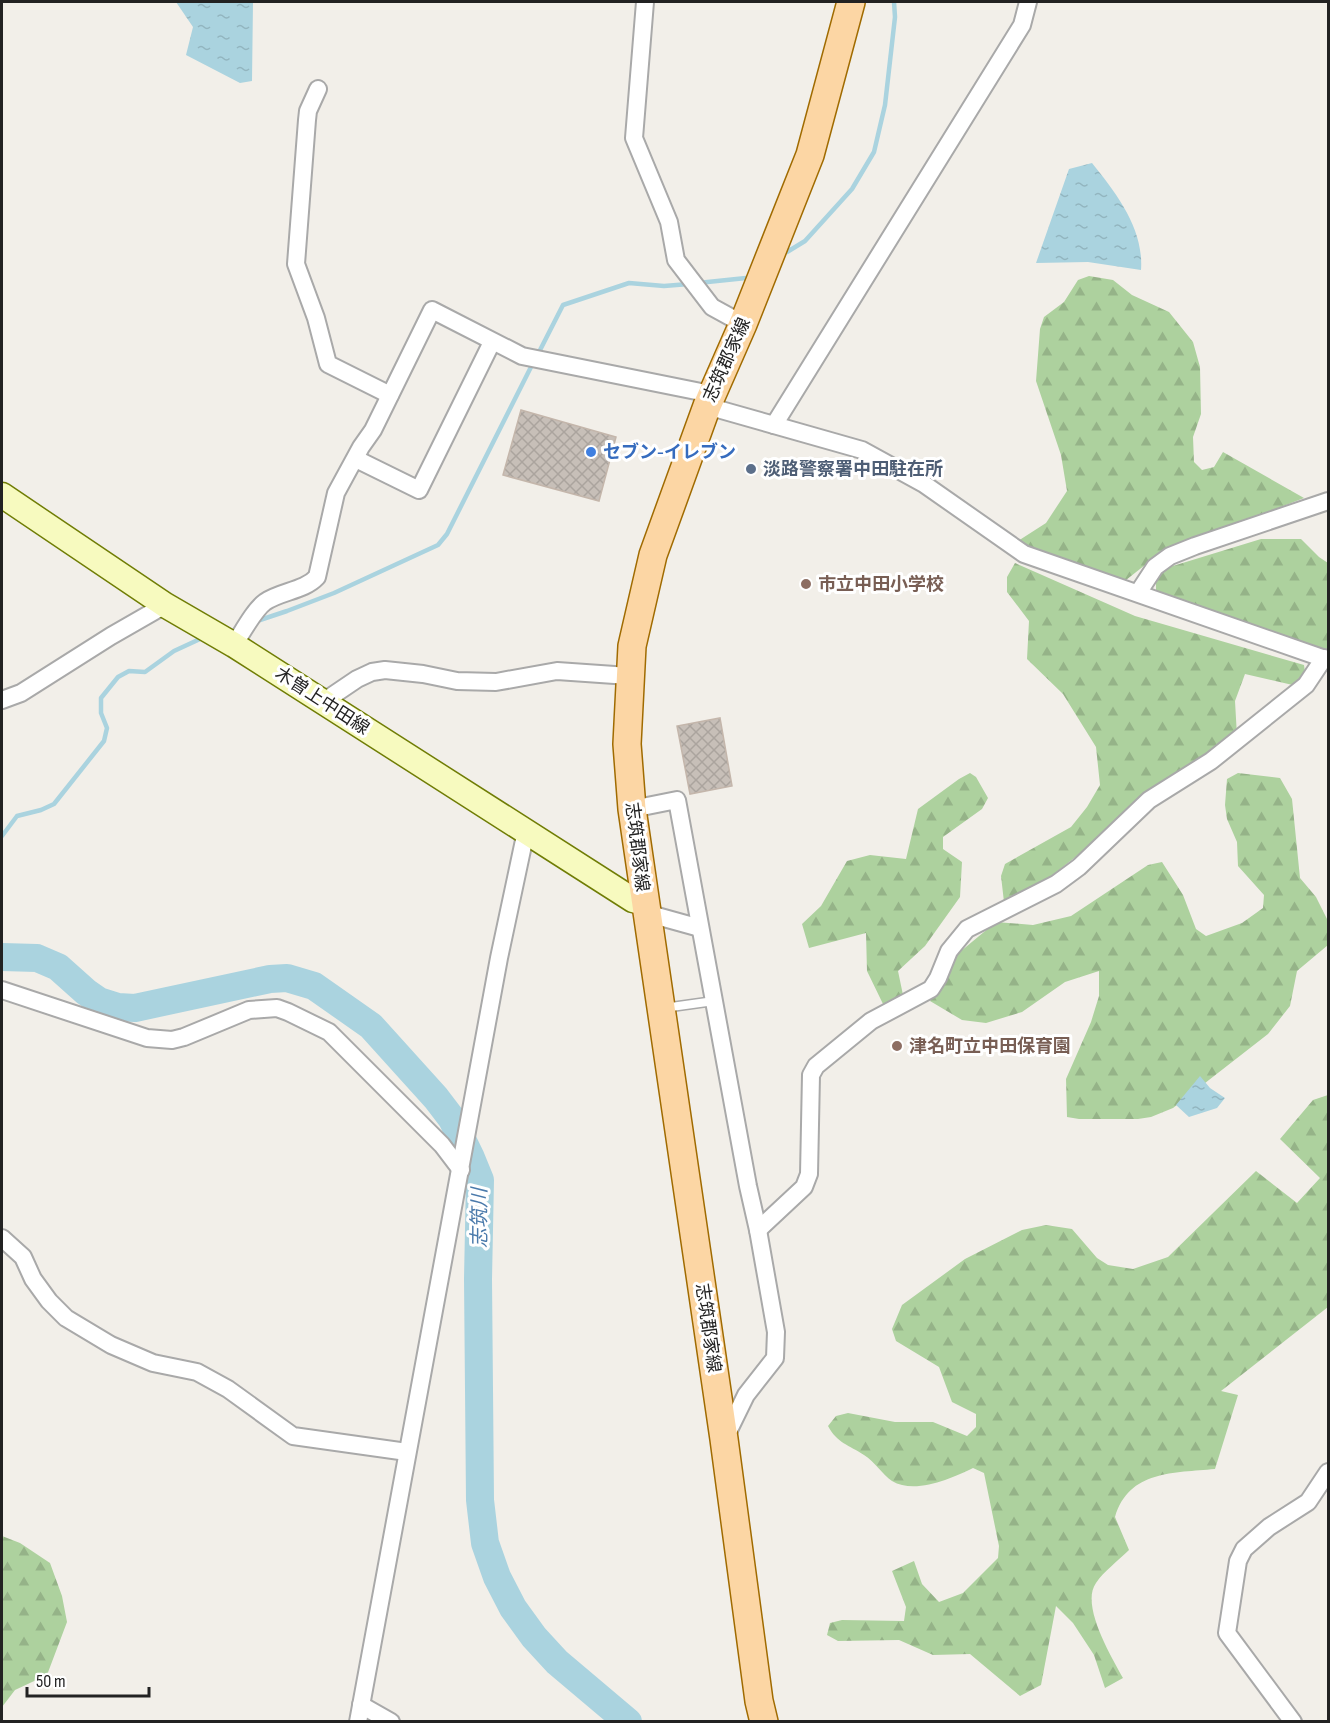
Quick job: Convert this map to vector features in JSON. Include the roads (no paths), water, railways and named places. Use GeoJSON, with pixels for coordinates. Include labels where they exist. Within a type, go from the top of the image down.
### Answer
{"type":"FeatureCollection","features":[{"type":"Feature","properties":{"kind":"main road","name":"志筑郡家線"},"geometry":{"type":"LineString","coordinates":[[764,1722],[759,1701],[724,1439],[632,809],[627,744],[629,676],[632,646],[653,555],[709,400],[743,324],[810,155],[851,2]]}},
{"type":"Feature","properties":{"kind":"main road","name":"木曽上中田線"},"geometry":{"type":"LineString","coordinates":[[2,495],[165,605],[234,645],[646,908]]}},
{"type":"Feature","properties":{"kind":"street"},"geometry":{"type":"LineString","coordinates":[[645,2],[634,138],[669,222],[676,260],[712,307],[743,324]]}},
{"type":"Feature","properties":{"kind":"street"},"geometry":{"type":"LineString","coordinates":[[774,425],[1022,26],[1028,2]]}},
{"type":"Feature","properties":{"kind":"street"},"geometry":{"type":"LineString","coordinates":[[318,89],[308,111],[296,264],[316,318],[328,364],[390,395]]}},
{"type":"Feature","properties":{"kind":"street"},"geometry":{"type":"LineString","coordinates":[[234,645],[260,607],[266,602],[309,584],[317,577],[336,493],[373,430],[432,310],[522,356],[709,400],[774,425],[862,450],[924,484],[1024,554],[1326,659],[1306,685],[1211,761],[1149,800],[1079,867],[1056,884],[964,931],[949,951],[938,978],[931,988],[871,1021],[816,1066],[811,1075],[809,1174],[804,1187],[758,1230]]}},
{"type":"Feature","properties":{"kind":"street"},"geometry":{"type":"LineString","coordinates":[[356,459],[419,490],[492,342]]}},
{"type":"Feature","properties":{"kind":"street"},"geometry":{"type":"LineString","coordinates":[[1138,593],[1155,567],[1170,556],[1329,501]]}},
{"type":"Feature","properties":{"kind":"street"},"geometry":{"type":"LineString","coordinates":[[2,700],[21,693],[165,605]]}},
{"type":"Feature","properties":{"kind":"street"},"geometry":{"type":"LineString","coordinates":[[323,702],[357,679],[372,672],[385,670],[457,681],[496,682],[557,671],[629,676]]}},
{"type":"Feature","properties":{"kind":"street"},"geometry":{"type":"LineString","coordinates":[[632,809],[677,800],[776,1332],[775,1358],[746,1395],[724,1439]]}},
{"type":"Feature","properties":{"kind":"street"},"geometry":{"type":"LineString","coordinates":[[358,1722],[499,958],[526,831]]}},
{"type":"Feature","properties":{"kind":"street"},"geometry":{"type":"LineString","coordinates":[[646,908],[700,928]]}},
{"type":"Feature","properties":{"kind":"street"},"geometry":{"type":"LineString","coordinates":[[2,990],[147,1038],[184,1037],[249,1010],[277,1008],[288,1012],[329,1032],[442,1144],[461,1167]]}},
{"type":"Feature","properties":{"kind":"street"},"geometry":{"type":"LineString","coordinates":[[2,1238],[23,1257],[33,1279],[49,1301],[66,1318],[111,1345],[153,1363],[197,1372],[228,1389],[293,1436],[407,1452]]}},
{"type":"Feature","properties":{"kind":"street"},"geometry":{"type":"LineString","coordinates":[[1293,1722],[1227,1634],[1230,1606],[1238,1561],[1244,1549],[1269,1527],[1308,1502],[1329,1472]]}},
{"type":"Feature","properties":{"kind":"street"},"geometry":{"type":"LineString","coordinates":[[361,1705],[391,1722]]}},
{"type":"Feature","properties":{"kind":"lane"},"geometry":{"type":"LineString","coordinates":[[660,1008],[714,1001]]}},
{"type":"Feature","properties":{"kind":"water"},"geometry":{"type":"Polygon","coordinates":[[[176,2],[253,2],[252,81],[240,83],[186,55],[193,27],[176,2]]]}},
{"type":"Feature","properties":{"kind":"water"},"geometry":{"type":"Polygon","coordinates":[[[1092,163],[1111,187],[1133,226],[1141,255],[1141,270],[1088,262],[1036,263],[1069,169],[1092,163]]]}},
{"type":"Feature","properties":{"kind":"water"},"geometry":{"type":"Polygon","coordinates":[[[1200,1076],[1210,1088],[1225,1098],[1217,1108],[1189,1117],[1176,1105],[1200,1076]]]}},
{"type":"Feature","properties":{"kind":"waterway"},"geometry":{"type":"LineString","coordinates":[[787,252],[805,241],[852,189],[874,152],[885,105],[895,17],[894,2]]}},
{"type":"Feature","properties":{"kind":"waterway"},"geometry":{"type":"LineString","coordinates":[[698,283],[746,278]]}},
{"type":"Feature","properties":{"kind":"waterway"},"geometry":{"type":"LineString","coordinates":[[537,356],[563,305],[629,283],[664,286],[689,284]]}},
{"type":"Feature","properties":{"kind":"waterway"},"geometry":{"type":"LineString","coordinates":[[257,621],[334,593],[438,545],[447,534],[533,363]]}},
{"type":"Feature","properties":{"kind":"waterway"},"geometry":{"type":"LineString","coordinates":[[2,836],[17,816],[54,804],[104,741],[107,728],[101,713],[101,698],[118,677],[129,671],[145,672],[174,651],[200,639]]}},
{"type":"Feature","properties":{"kind":"waterway","name":"志筑川"},"geometry":{"type":"LineString","coordinates":[[2,957],[37,958],[58,967],[99,1001],[118,1007],[135,1008],[270,979],[287,978],[314,986],[371,1026],[436,1098],[452,1119],[480,1180],[478,1279],[480,1500],[485,1543],[497,1577],[513,1608],[534,1637],[557,1662],[628,1722]]}},
{"type":"Feature","properties":{"kind":"place","name":"セブン-イレブン"},"geometry":{"type":"Point","coordinates":[591,452]}},
{"type":"Feature","properties":{"kind":"place","name":"淡路警察署中田駐在所"},"geometry":{"type":"Point","coordinates":[751,469]}},
{"type":"Feature","properties":{"kind":"place","name":"市立中田小学校"},"geometry":{"type":"Point","coordinates":[806,584]}},
{"type":"Feature","properties":{"kind":"place","name":"津名町立中田保育園"},"geometry":{"type":"Point","coordinates":[897,1046]}}]}
